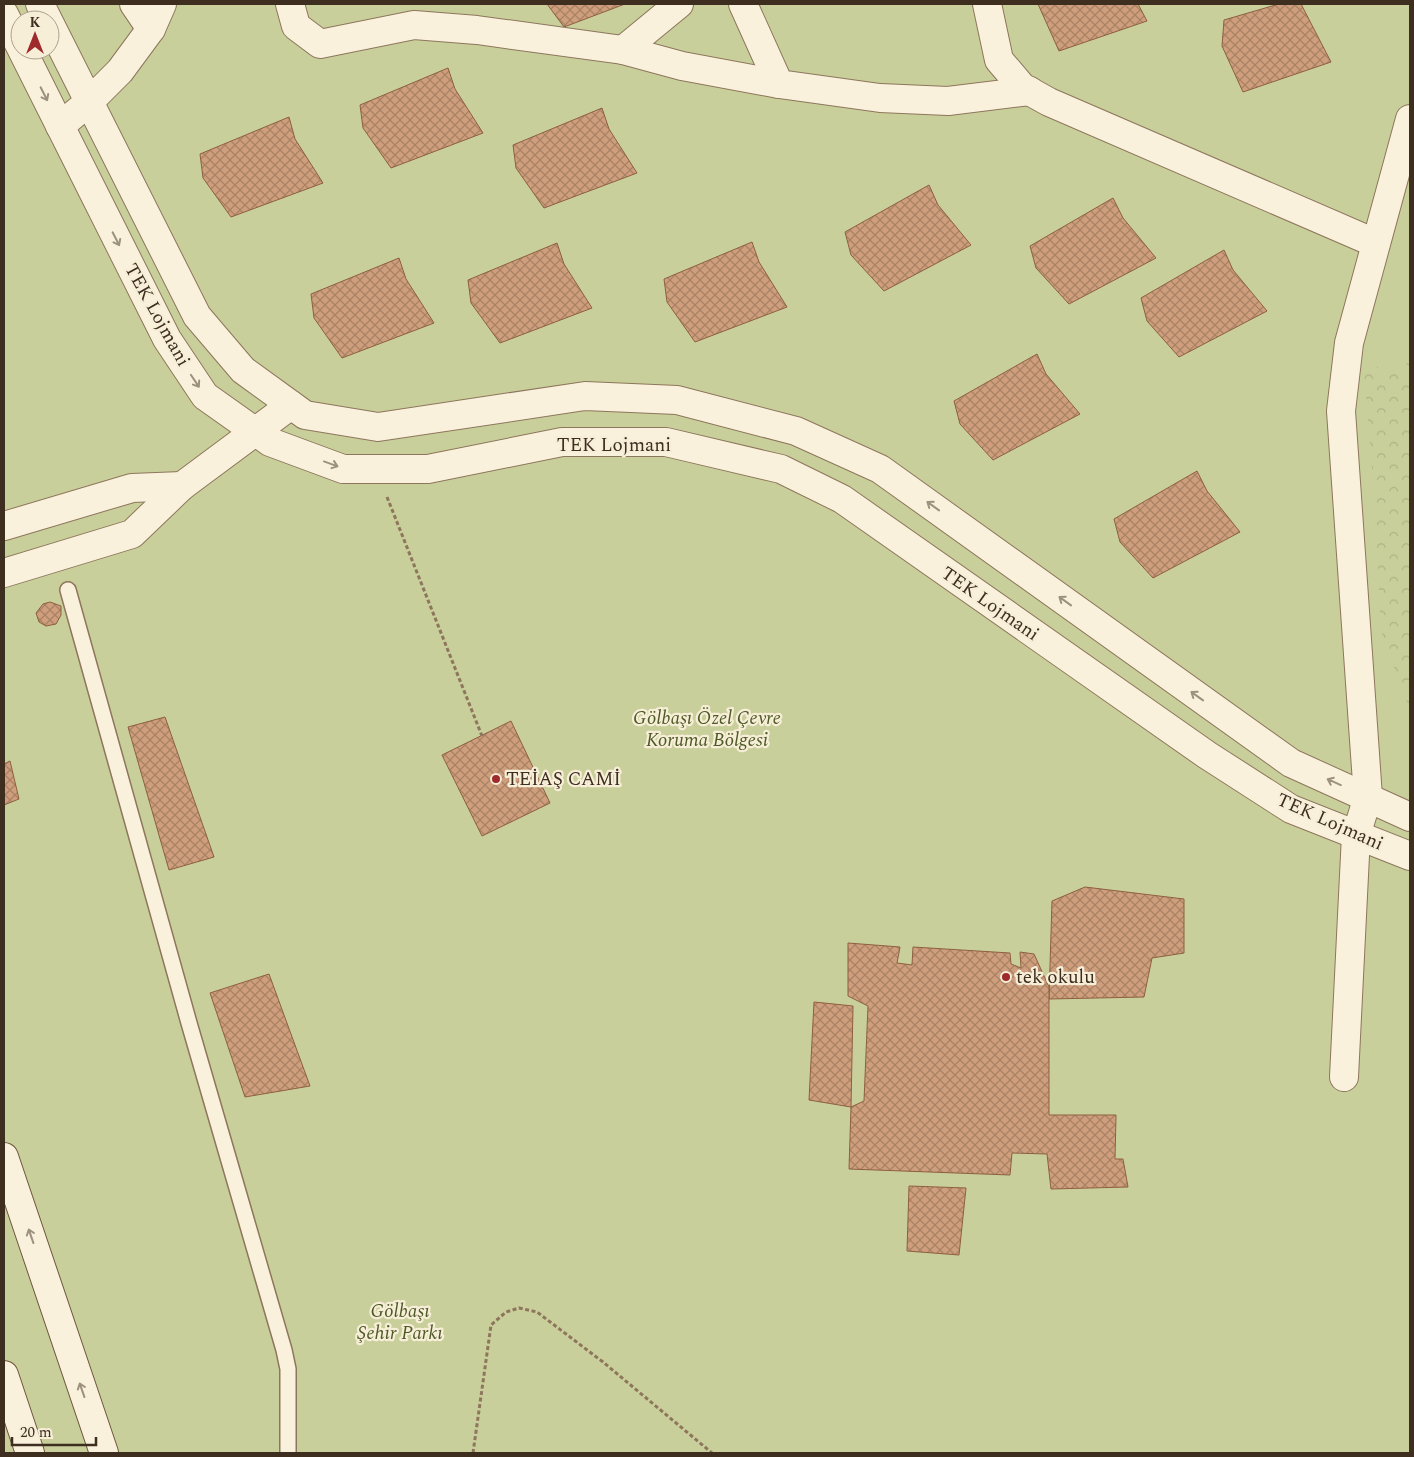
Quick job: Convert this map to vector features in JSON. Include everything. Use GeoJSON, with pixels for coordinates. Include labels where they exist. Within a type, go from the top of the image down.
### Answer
{"type":"FeatureCollection","features":[{"type":"Feature","properties":{"kind":"street"},"geometry":{"type":"LineString","coordinates":[[134,4],[151,29]]}},
{"type":"Feature","properties":{"kind":"street"},"geometry":{"type":"LineString","coordinates":[[60,126],[89,102],[120,71],[151,29],[162,4]]}},
{"type":"Feature","properties":{"kind":"street"},"geometry":{"type":"LineString","coordinates":[[290,4],[296,26],[320,44],[414,25],[477,30],[623,50],[682,66],[778,84],[880,98],[948,101],[1030,91]]}},
{"type":"Feature","properties":{"kind":"street"},"geometry":{"type":"LineString","coordinates":[[623,50],[679,4]]}},
{"type":"Feature","properties":{"kind":"street"},"geometry":{"type":"LineString","coordinates":[[743,4],[778,84]]}},
{"type":"Feature","properties":{"kind":"street"},"geometry":{"type":"LineString","coordinates":[[987,4],[999,60],[1022,87],[1049,102],[1375,243]]}},
{"type":"Feature","properties":{"kind":"street"},"geometry":{"type":"LineString","coordinates":[[4,14],[10,26]]}},
{"type":"Feature","properties":{"kind":"street","name":"TEK Lojmani"},"geometry":{"type":"LineString","coordinates":[[60,44],[197,316],[244,370],[305,415],[378,426],[585,396],[677,400],[796,431],[880,469],[1291,763],[1410,817]]}},
{"type":"Feature","properties":{"kind":"street","name":"TEK Lojmani"},"geometry":{"type":"LineString","coordinates":[[27,60],[167,339],[205,396],[270,442],[343,469],[428,469],[562,442],[666,442],[781,469],[842,499],[1207,755],[1291,809],[1410,856]]}},
{"type":"Feature","properties":{"kind":"street"},"geometry":{"type":"LineString","coordinates":[[1344,1077],[1356,835],[1368,798],[1341,411],[1349,343],[1410,119]]}},
{"type":"Feature","properties":{"kind":"street"},"geometry":{"type":"LineString","coordinates":[[4,572],[132,534],[182,486],[291,405]]}},
{"type":"Feature","properties":{"kind":"street"},"geometry":{"type":"LineString","coordinates":[[4,526],[132,488],[182,486]]}},
{"type":"Feature","properties":{"kind":"street"},"geometry":{"type":"LineString","coordinates":[[4,1157],[104,1453]]}},
{"type":"Feature","properties":{"kind":"street"},"geometry":{"type":"LineString","coordinates":[[4,1375],[30,1453]]}},
{"type":"Feature","properties":{"kind":"lane"},"geometry":{"type":"LineString","coordinates":[[68,590],[284,1350],[288,1369],[288,1453]]}},
{"type":"Feature","properties":{"kind":"path"},"geometry":{"type":"LineString","coordinates":[[376,469],[482,736]]}},
{"type":"Feature","properties":{"kind":"path"},"geometry":{"type":"LineString","coordinates":[[472,1453],[491,1325],[506,1312],[519,1308],[537,1312],[611,1368],[712,1453]]}},
{"type":"Feature","properties":{"kind":"green space","name":"Gölbaşı Özel Çevre Koruma Bölgesi"},"geometry":{"type":"Polygon","coordinates":[[[4,4],[1410,4],[1410,1453],[4,1453],[4,4]]]}},
{"type":"Feature","properties":{"kind":"green space"},"geometry":{"type":"Polygon","coordinates":[[[1410,337],[1410,711],[1381,631],[1374,494],[1363,363],[1405,374],[1410,337]]]}},
{"type":"Feature","properties":{"kind":"building"},"geometry":{"type":"Polygon","coordinates":[[[547,4],[625,4],[564,27],[547,4]]]}},
{"type":"Feature","properties":{"kind":"building"},"geometry":{"type":"Polygon","coordinates":[[[1038,4],[1138,4],[1147,21],[1059,51],[1038,4]]]}},
{"type":"Feature","properties":{"kind":"building"},"geometry":{"type":"Polygon","coordinates":[[[1279,4],[1301,4],[1331,62],[1243,92],[1222,46],[1224,20],[1279,4]]]}},
{"type":"Feature","properties":{"kind":"building"},"geometry":{"type":"Polygon","coordinates":[[[448,68],[455,89],[483,133],[391,168],[363,128],[360,105],[448,68]]]}},
{"type":"Feature","properties":{"kind":"building"},"geometry":{"type":"Polygon","coordinates":[[[602,108],[609,129],[637,173],[544,208],[516,168],[513,145],[602,108]]]}},
{"type":"Feature","properties":{"kind":"building"},"geometry":{"type":"Polygon","coordinates":[[[289,117],[295,139],[323,183],[231,217],[203,178],[200,154],[289,117]]]}},
{"type":"Feature","properties":{"kind":"building"},"geometry":{"type":"Polygon","coordinates":[[[929,185],[938,205],[971,245],[884,291],[851,255],[845,232],[929,185]]]}},
{"type":"Feature","properties":{"kind":"building"},"geometry":{"type":"Polygon","coordinates":[[[1113,198],[1123,218],[1156,258],[1069,304],[1036,268],[1030,246],[1113,198]]]}},
{"type":"Feature","properties":{"kind":"building"},"geometry":{"type":"Polygon","coordinates":[[[752,242],[759,262],[787,307],[695,342],[667,302],[664,279],[752,242]]]}},
{"type":"Feature","properties":{"kind":"building"},"geometry":{"type":"Polygon","coordinates":[[[557,243],[564,264],[592,308],[500,343],[471,303],[468,280],[557,243]]]}},
{"type":"Feature","properties":{"kind":"building"},"geometry":{"type":"Polygon","coordinates":[[[1224,250],[1233,270],[1267,311],[1179,357],[1147,321],[1141,298],[1224,250]]]}},
{"type":"Feature","properties":{"kind":"building"},"geometry":{"type":"Polygon","coordinates":[[[399,258],[406,279],[434,323],[342,358],[314,318],[311,294],[399,258]]]}},
{"type":"Feature","properties":{"kind":"building"},"geometry":{"type":"Polygon","coordinates":[[[1037,354],[1046,374],[1080,414],[993,460],[960,424],[954,401],[1037,354]]]}},
{"type":"Feature","properties":{"kind":"building"},"geometry":{"type":"Polygon","coordinates":[[[1197,471],[1207,491],[1240,532],[1153,578],[1120,542],[1114,519],[1197,471]]]}},
{"type":"Feature","properties":{"kind":"building"},"geometry":{"type":"Polygon","coordinates":[[[50,602],[61,606],[61,615],[56,624],[46,626],[39,622],[36,613],[43,604],[50,602]]]}},
{"type":"Feature","properties":{"kind":"building"},"geometry":{"type":"Polygon","coordinates":[[[165,717],[214,857],[169,870],[128,727],[165,717]]]}},
{"type":"Feature","properties":{"kind":"building","name":"TEİAŞ CAMİ"},"geometry":{"type":"Polygon","coordinates":[[[511,721],[550,803],[482,836],[442,755],[511,721]]]}},
{"type":"Feature","properties":{"kind":"building"},"geometry":{"type":"Polygon","coordinates":[[[10,761],[19,799],[4,805],[4,764],[10,761]]]}},
{"type":"Feature","properties":{"kind":"building"},"geometry":{"type":"Polygon","coordinates":[[[1085,887],[1184,899],[1184,953],[1152,958],[1144,997],[1049,999],[1052,901],[1085,887]]]}},
{"type":"Feature","properties":{"kind":"building"},"geometry":{"type":"Polygon","coordinates":[[[848,943],[900,947],[897,963],[912,965],[913,947],[1010,953],[1011,964],[1021,968],[1020,952],[1034,954],[1049,987],[1049,1115],[1116,1115],[1115,1159],[1123,1159],[1128,1187],[1051,1189],[1047,1154],[1012,1153],[1010,1175],[849,1169],[851,1107],[864,1101],[868,1006],[848,996],[848,943]]]}},
{"type":"Feature","properties":{"kind":"building"},"geometry":{"type":"Polygon","coordinates":[[[269,974],[310,1086],[245,1097],[210,993],[269,974]]]}},
{"type":"Feature","properties":{"kind":"building"},"geometry":{"type":"Polygon","coordinates":[[[814,1002],[853,1006],[851,1107],[809,1100],[814,1002]]]}},
{"type":"Feature","properties":{"kind":"building"},"geometry":{"type":"Polygon","coordinates":[[[909,1186],[966,1188],[959,1255],[907,1251],[909,1186]]]}},
{"type":"Feature","properties":{"kind":"place","name":"TEİAŞ CAMİ"},"geometry":{"type":"Point","coordinates":[496,779]}},
{"type":"Feature","properties":{"kind":"place","name":"tek okulu"},"geometry":{"type":"Point","coordinates":[1006,977]}},
{"type":"Feature","properties":{"kind":"park label","name":"Gölbaşı Şehir Parkı"},"geometry":{"type":"Point","coordinates":[400,1322]}}]}
